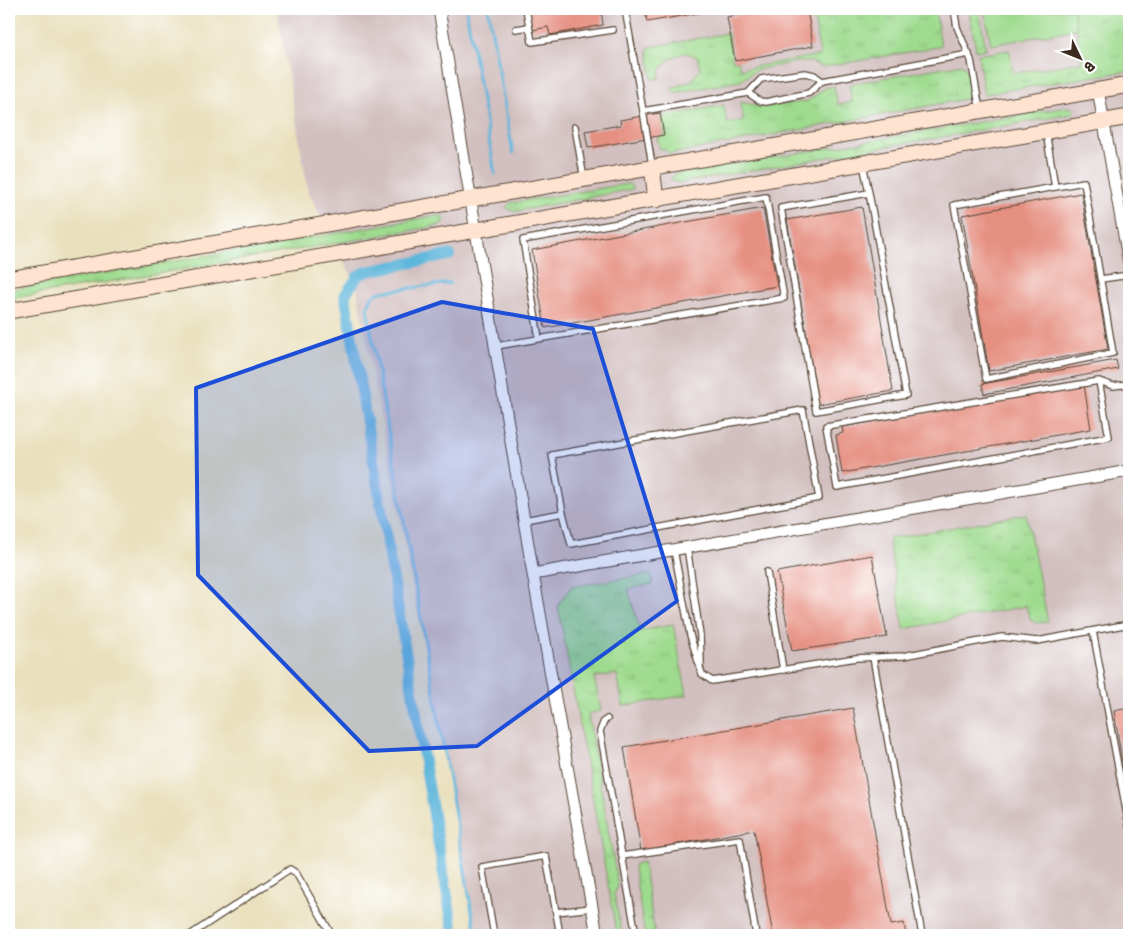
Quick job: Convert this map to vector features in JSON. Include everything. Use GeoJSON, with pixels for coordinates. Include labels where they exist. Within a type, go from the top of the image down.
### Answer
{"type":"FeatureCollection","features":[{"type":"Feature","properties":{"kind":"street"},"geometry":{"type":"LineString","coordinates":[[439,9],[472,198],[533,574],[596,935]]}},
{"type":"Feature","properties":{"kind":"street"},"geometry":{"type":"LineString","coordinates":[[9,279],[1129,85]]}},
{"type":"Feature","properties":{"kind":"street"},"geometry":{"type":"LineString","coordinates":[[1098,90],[1129,263]]}},
{"type":"Feature","properties":{"kind":"street"},"geometry":{"type":"LineString","coordinates":[[9,311],[1129,117]]}},
{"type":"Feature","properties":{"kind":"street"},"geometry":{"type":"LineString","coordinates":[[652,167],[656,200]]}},
{"type":"Feature","properties":{"kind":"street"},"geometry":{"type":"LineString","coordinates":[[533,574],[1129,471]]}},
{"type":"Feature","properties":{"kind":"lane"},"geometry":{"type":"LineString","coordinates":[[526,9],[532,42],[614,30]]}},
{"type":"Feature","properties":{"kind":"lane"},"geometry":{"type":"LineString","coordinates":[[625,9],[652,167]]}},
{"type":"Feature","properties":{"kind":"lane"},"geometry":{"type":"LineString","coordinates":[[954,9],[958,27],[969,54],[980,110]]}},
{"type":"Feature","properties":{"kind":"lane"},"geometry":{"type":"LineString","coordinates":[[516,29],[529,27]]}},
{"type":"Feature","properties":{"kind":"lane"},"geometry":{"type":"LineString","coordinates":[[748,93],[760,101],[766,102],[809,93],[822,81],[969,54]]}},
{"type":"Feature","properties":{"kind":"lane"},"geometry":{"type":"LineString","coordinates":[[643,110],[748,93],[761,79],[805,73],[814,75],[822,81]]}},
{"type":"Feature","properties":{"kind":"lane"},"geometry":{"type":"LineString","coordinates":[[575,127],[584,179]]}},
{"type":"Feature","properties":{"kind":"lane"},"geometry":{"type":"LineString","coordinates":[[1046,132],[1055,187]]}},
{"type":"Feature","properties":{"kind":"lane"},"geometry":{"type":"LineString","coordinates":[[864,164],[906,395],[816,412],[781,208],[869,193]]}},
{"type":"Feature","properties":{"kind":"lane"},"geometry":{"type":"LineString","coordinates":[[1084,182],[1113,353],[986,379],[954,205],[1055,187],[1084,182]]}},
{"type":"Feature","properties":{"kind":"lane"},"geometry":{"type":"LineString","coordinates":[[496,346],[539,339],[784,298],[766,197],[523,240],[539,339]]}},
{"type":"Feature","properties":{"kind":"lane"},"geometry":{"type":"LineString","coordinates":[[1101,278],[1129,275]]}},
{"type":"Feature","properties":{"kind":"lane"},"geometry":{"type":"LineString","coordinates":[[1099,381],[1109,437],[836,486],[826,426],[1099,381],[1113,386],[1129,384]]}},
{"type":"Feature","properties":{"kind":"lane"},"geometry":{"type":"LineString","coordinates":[[803,410],[819,498],[571,544],[563,513],[552,455],[803,410]]}},
{"type":"Feature","properties":{"kind":"lane"},"geometry":{"type":"LineString","coordinates":[[524,520],[563,513]]}},
{"type":"Feature","properties":{"kind":"lane"},"geometry":{"type":"LineString","coordinates":[[687,547],[700,636],[702,670]]}},
{"type":"Feature","properties":{"kind":"lane"},"geometry":{"type":"LineString","coordinates":[[674,550],[690,634],[705,678],[712,681],[873,656],[903,656],[1002,638],[1037,641],[1129,624]]}},
{"type":"Feature","properties":{"kind":"lane"},"geometry":{"type":"LineString","coordinates":[[767,572],[783,670]]}},
{"type":"Feature","properties":{"kind":"lane"},"geometry":{"type":"LineString","coordinates":[[1093,631],[1129,826]]}},
{"type":"Feature","properties":{"kind":"lane"},"geometry":{"type":"LineString","coordinates":[[873,656],[922,935]]}},
{"type":"Feature","properties":{"kind":"lane"},"geometry":{"type":"LineString","coordinates":[[607,719],[604,721],[600,731],[636,935]]}},
{"type":"Feature","properties":{"kind":"lane"},"geometry":{"type":"LineString","coordinates":[[622,856],[740,839],[756,935]]}},
{"type":"Feature","properties":{"kind":"lane"},"geometry":{"type":"LineString","coordinates":[[494,935],[482,867],[546,856],[560,935]]}},
{"type":"Feature","properties":{"kind":"lane"},"geometry":{"type":"LineString","coordinates":[[190,935],[290,869],[296,872],[329,930]]}},
{"type":"Feature","properties":{"kind":"lane"},"geometry":{"type":"LineString","coordinates":[[556,912],[592,908]]}},
{"type":"Feature","properties":{"kind":"highlighted area"},"geometry":{"type":"Polygon","coordinates":[[[442,302],[593,329],[677,601],[477,746],[369,751],[198,575],[196,388],[442,302]]]}},
{"type":"Feature","properties":{"kind":"shaded area"},"geometry":{"type":"Polygon","coordinates":[[[277,9],[1129,9],[1129,935],[478,935],[356,284],[308,191],[277,9]]]}},
{"type":"Feature","properties":{"kind":"green space"},"geometry":{"type":"Polygon","coordinates":[[[867,9],[935,9],[941,45],[823,67],[811,62],[795,62],[756,70],[741,81],[674,93],[672,88],[691,81],[700,69],[697,57],[687,53],[672,58],[661,69],[659,79],[652,79],[648,50],[650,47],[728,33],[733,61],[738,61],[741,69],[820,55],[814,18],[867,9]]]}},
{"type":"Feature","properties":{"kind":"green space"},"geometry":{"type":"Polygon","coordinates":[[[969,9],[979,9],[986,49],[976,51],[969,9]]]}},
{"type":"Feature","properties":{"kind":"green space"},"geometry":{"type":"Polygon","coordinates":[[[984,9],[1073,9],[1077,29],[991,45],[984,9]]]}},
{"type":"Feature","properties":{"kind":"green space"},"geometry":{"type":"Polygon","coordinates":[[[1073,9],[1129,9],[1129,71],[984,94],[978,55],[1009,50],[1014,73],[1082,62],[1073,9]]]}},
{"type":"Feature","properties":{"kind":"green space"},"geometry":{"type":"Polygon","coordinates":[[[962,64],[967,70],[971,98],[670,154],[664,149],[660,149],[657,138],[665,136],[661,117],[724,105],[727,123],[743,121],[741,102],[764,107],[808,101],[825,88],[834,86],[838,105],[852,102],[849,84],[962,64]]]}},
{"type":"Feature","properties":{"kind":"green space"},"geometry":{"type":"Polygon","coordinates":[[[1067,107],[1074,109],[1073,114],[681,183],[671,181],[671,178],[676,174],[1067,107]]]}},
{"type":"Feature","properties":{"kind":"green space"},"geometry":{"type":"Polygon","coordinates":[[[630,184],[633,189],[513,212],[506,207],[510,203],[630,184]]]}},
{"type":"Feature","properties":{"kind":"green space"},"geometry":{"type":"Polygon","coordinates":[[[439,215],[445,218],[444,222],[437,226],[9,299],[9,290],[439,215]]]}},
{"type":"Feature","properties":{"kind":"green space"},"geometry":{"type":"Polygon","coordinates":[[[1026,514],[1048,622],[1038,623],[1032,621],[1026,606],[904,629],[888,539],[1026,514]]]}},
{"type":"Feature","properties":{"kind":"green space"},"geometry":{"type":"Polygon","coordinates":[[[651,574],[653,584],[628,589],[640,631],[673,625],[687,695],[623,706],[617,674],[594,677],[601,711],[588,714],[618,886],[614,894],[622,935],[617,935],[558,605],[571,587],[651,574]]]}},
{"type":"Feature","properties":{"kind":"green space"},"geometry":{"type":"Polygon","coordinates":[[[643,862],[655,935],[645,935],[634,868],[635,864],[643,862]]]}},
{"type":"Feature","properties":{"kind":"building"},"geometry":{"type":"Polygon","coordinates":[[[529,9],[601,9],[603,25],[550,35],[548,27],[533,30],[529,9]]]}},
{"type":"Feature","properties":{"kind":"building"},"geometry":{"type":"Polygon","coordinates":[[[645,9],[716,9],[716,10],[647,22],[645,9]]]}},
{"type":"Feature","properties":{"kind":"building"},"geometry":{"type":"Polygon","coordinates":[[[770,9],[807,9],[813,46],[735,61],[727,17],[770,9]]]}},
{"type":"Feature","properties":{"kind":"building"},"geometry":{"type":"Polygon","coordinates":[[[660,113],[664,135],[588,148],[585,131],[621,125],[620,120],[660,113]]]}},
{"type":"Feature","properties":{"kind":"building"},"geometry":{"type":"Polygon","coordinates":[[[1081,193],[1108,349],[989,371],[962,215],[1081,193]]]}},
{"type":"Feature","properties":{"kind":"building"},"geometry":{"type":"Polygon","coordinates":[[[862,207],[893,391],[818,404],[787,220],[862,207]]]}},
{"type":"Feature","properties":{"kind":"building"},"geometry":{"type":"Polygon","coordinates":[[[763,208],[777,286],[545,328],[532,250],[763,208]]]}},
{"type":"Feature","properties":{"kind":"building"},"geometry":{"type":"Polygon","coordinates":[[[1116,360],[1118,369],[984,394],[982,384],[1116,360]]]}},
{"type":"Feature","properties":{"kind":"building"},"geometry":{"type":"Polygon","coordinates":[[[1084,385],[1091,429],[842,473],[836,435],[843,433],[842,427],[1084,385]]]}},
{"type":"Feature","properties":{"kind":"building"},"geometry":{"type":"Polygon","coordinates":[[[872,555],[887,637],[792,651],[777,572],[872,555]]]}},
{"type":"Feature","properties":{"kind":"building"},"geometry":{"type":"Polygon","coordinates":[[[853,708],[891,925],[904,923],[906,935],[773,935],[754,830],[641,851],[624,747],[853,708]]]}},
{"type":"Feature","properties":{"kind":"building"},"geometry":{"type":"Polygon","coordinates":[[[1129,708],[1129,767],[1123,768],[1114,711],[1129,708]]]}},
{"type":"Feature","properties":{"kind":"waterway"},"geometry":{"type":"LineString","coordinates":[[466,9],[495,174]]}},
{"type":"Feature","properties":{"kind":"waterway"},"geometry":{"type":"LineString","coordinates":[[488,9],[513,153]]}},
{"type":"Feature","properties":{"kind":"waterway"},"geometry":{"type":"LineString","coordinates":[[450,255],[365,272],[358,276],[345,295],[454,935]]}},
{"type":"Feature","properties":{"kind":"waterway"},"geometry":{"type":"LineString","coordinates":[[450,283],[380,292],[372,297],[367,308],[476,935]]}}]}
